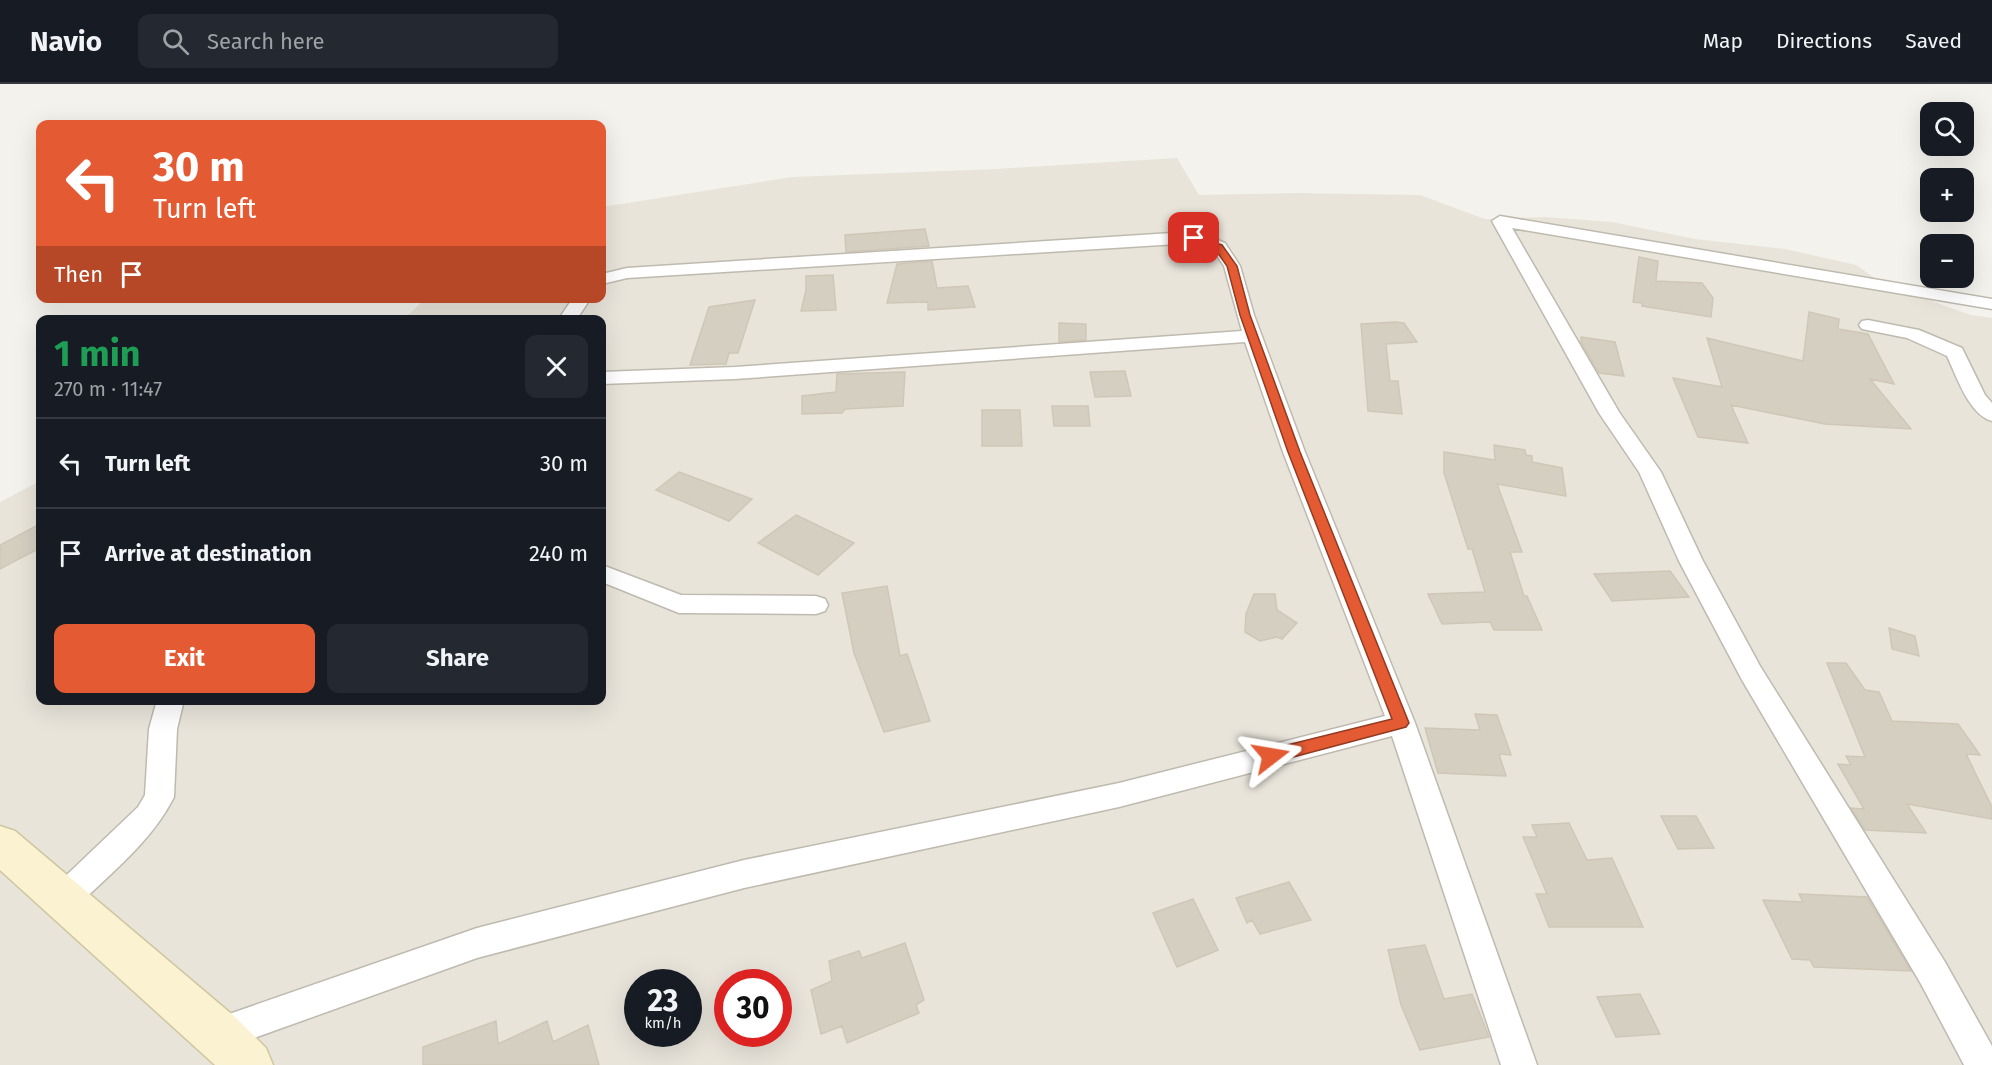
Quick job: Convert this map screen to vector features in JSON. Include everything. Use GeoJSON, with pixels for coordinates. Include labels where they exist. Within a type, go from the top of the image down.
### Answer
{"type":"FeatureCollection","features":[{"type":"Feature","properties":{"kind":"street"},"geometry":{"type":"LineString","coordinates":[[1983,1065],[1933,973],[1751,673],[1690,561],[1650,472],[1608,413],[1500,221],[1992,304]]}},
{"type":"Feature","properties":{"kind":"street"},"geometry":{"type":"LineString","coordinates":[[606,278],[627,273],[1194,238],[1219,247],[1232,266],[1252,336],[1294,452],[1401,723],[1520,1065]]}},
{"type":"Feature","properties":{"kind":"street"},"geometry":{"type":"LineString","coordinates":[[1868,325],[1912,334],[1955,352],[1976,397],[1992,415]]}},
{"type":"Feature","properties":{"kind":"street"},"geometry":{"type":"LineString","coordinates":[[606,378],[735,373],[1252,336]]}},
{"type":"Feature","properties":{"kind":"street"},"geometry":{"type":"LineString","coordinates":[[606,575],[679,604],[816,604]]}},
{"type":"Feature","properties":{"kind":"street"},"geometry":{"type":"LineString","coordinates":[[64,898],[148,816],[159,797],[163,729],[170,705]]}},
{"type":"Feature","properties":{"kind":"street"},"geometry":{"type":"LineString","coordinates":[[218,1034],[477,943],[744,874],[1119,795],[1401,723]]}},
{"type":"Feature","properties":{"kind":"street"},"geometry":{"type":"LineString","coordinates":[[0,844],[218,1034],[249,1065]]}},
{"type":"Feature","properties":{"kind":"shaded area"},"geometry":{"type":"Polygon","coordinates":[[[1177,158],[1199,195],[1297,193],[1420,195],[1485,219],[1545,217],[1612,222],[1695,239],[1785,249],[1856,265],[1883,284],[1971,315],[1992,318],[1992,1065],[0,1065],[0,502],[36,483],[36,705],[606,705],[606,315],[408,315],[421,303],[606,303],[606,206],[792,177],[995,169],[1177,158]]]}},
{"type":"Feature","properties":{"kind":"building"},"geometry":{"type":"Polygon","coordinates":[[[925,229],[929,246],[846,252],[845,235],[925,229]]]}},
{"type":"Feature","properties":{"kind":"building"},"geometry":{"type":"Polygon","coordinates":[[[1639,257],[1658,261],[1656,281],[1702,283],[1713,298],[1711,317],[1642,306],[1642,303],[1633,302],[1639,257]]]}},
{"type":"Feature","properties":{"kind":"building"},"geometry":{"type":"Polygon","coordinates":[[[932,261],[937,288],[968,286],[975,307],[928,310],[928,302],[887,303],[897,264],[932,261]]]}},
{"type":"Feature","properties":{"kind":"building"},"geometry":{"type":"Polygon","coordinates":[[[833,275],[836,310],[801,311],[806,290],[806,276],[833,275]]]}},
{"type":"Feature","properties":{"kind":"building"},"geometry":{"type":"Polygon","coordinates":[[[755,300],[738,353],[729,353],[726,364],[690,365],[709,307],[755,300]]]}},
{"type":"Feature","properties":{"kind":"building"},"geometry":{"type":"Polygon","coordinates":[[[1809,312],[1839,319],[1838,329],[1868,334],[1894,384],[1870,379],[1911,429],[1825,424],[1731,405],[1748,443],[1698,437],[1673,378],[1722,387],[1707,338],[1803,361],[1809,312]]]}},
{"type":"Feature","properties":{"kind":"building"},"geometry":{"type":"Polygon","coordinates":[[[1059,323],[1086,324],[1086,340],[1059,342],[1059,323]]]}},
{"type":"Feature","properties":{"kind":"building"},"geometry":{"type":"Polygon","coordinates":[[[1404,323],[1417,342],[1386,344],[1390,381],[1398,381],[1402,414],[1368,411],[1361,324],[1404,323]]]}},
{"type":"Feature","properties":{"kind":"building"},"geometry":{"type":"Polygon","coordinates":[[[1581,337],[1615,342],[1624,376],[1599,373],[1581,342],[1581,337]]]}},
{"type":"Feature","properties":{"kind":"building"},"geometry":{"type":"Polygon","coordinates":[[[1125,371],[1131,396],[1095,397],[1090,372],[1125,371]]]}},
{"type":"Feature","properties":{"kind":"building"},"geometry":{"type":"Polygon","coordinates":[[[905,372],[903,406],[845,409],[842,413],[802,414],[802,396],[836,392],[837,374],[905,372]]]}},
{"type":"Feature","properties":{"kind":"building"},"geometry":{"type":"Polygon","coordinates":[[[1052,406],[1088,406],[1090,426],[1054,426],[1052,406]]]}},
{"type":"Feature","properties":{"kind":"building"},"geometry":{"type":"Polygon","coordinates":[[[982,410],[1020,410],[1022,446],[982,446],[982,410]]]}},
{"type":"Feature","properties":{"kind":"building"},"geometry":{"type":"Polygon","coordinates":[[[1494,445],[1525,450],[1526,455],[1532,456],[1532,462],[1562,468],[1566,496],[1497,484],[1522,552],[1510,552],[1524,596],[1527,596],[1542,630],[1494,630],[1490,622],[1442,624],[1428,594],[1485,592],[1472,549],[1468,549],[1444,473],[1444,452],[1495,460],[1494,445]]]}},
{"type":"Feature","properties":{"kind":"building"},"geometry":{"type":"Polygon","coordinates":[[[679,472],[752,499],[729,521],[656,490],[679,472]]]}},
{"type":"Feature","properties":{"kind":"building"},"geometry":{"type":"Polygon","coordinates":[[[796,515],[854,543],[818,575],[758,543],[796,515]]]}},
{"type":"Feature","properties":{"kind":"building"},"geometry":{"type":"Polygon","coordinates":[[[36,526],[36,550],[0,569],[0,545],[36,526]]]}},
{"type":"Feature","properties":{"kind":"building"},"geometry":{"type":"Polygon","coordinates":[[[1670,571],[1689,597],[1612,601],[1594,574],[1670,571]]]}},
{"type":"Feature","properties":{"kind":"building"},"geometry":{"type":"Polygon","coordinates":[[[887,586],[900,656],[907,654],[930,721],[884,732],[854,653],[842,593],[887,586]]]}},
{"type":"Feature","properties":{"kind":"building"},"geometry":{"type":"Polygon","coordinates":[[[1254,594],[1275,594],[1277,610],[1297,623],[1282,639],[1277,637],[1260,641],[1245,632],[1246,614],[1254,594]]]}},
{"type":"Feature","properties":{"kind":"building"},"geometry":{"type":"Polygon","coordinates":[[[1889,628],[1915,636],[1919,656],[1892,649],[1889,628]]]}},
{"type":"Feature","properties":{"kind":"building"},"geometry":{"type":"Polygon","coordinates":[[[1827,663],[1846,663],[1865,690],[1879,692],[1892,721],[1958,724],[1980,755],[1966,754],[1992,807],[1992,819],[1907,804],[1926,833],[1865,830],[1851,808],[1864,809],[1838,764],[1851,765],[1846,756],[1865,757],[1827,663]]]}},
{"type":"Feature","properties":{"kind":"building"},"geometry":{"type":"Polygon","coordinates":[[[1475,714],[1497,715],[1511,755],[1499,754],[1506,776],[1438,773],[1425,728],[1480,730],[1475,714]]]}},
{"type":"Feature","properties":{"kind":"building"},"geometry":{"type":"Polygon","coordinates":[[[1661,816],[1696,816],[1714,848],[1678,849],[1661,816]]]}},
{"type":"Feature","properties":{"kind":"building"},"geometry":{"type":"Polygon","coordinates":[[[1569,823],[1587,860],[1612,858],[1643,927],[1549,927],[1536,894],[1547,894],[1523,837],[1537,837],[1532,825],[1569,823]]]}},
{"type":"Feature","properties":{"kind":"building"},"geometry":{"type":"Polygon","coordinates":[[[1289,882],[1311,920],[1260,934],[1252,920],[1247,923],[1236,898],[1289,882]]]}},
{"type":"Feature","properties":{"kind":"building"},"geometry":{"type":"Polygon","coordinates":[[[1799,894],[1867,897],[1911,971],[1814,967],[1810,960],[1792,959],[1763,900],[1803,902],[1799,894]]]}},
{"type":"Feature","properties":{"kind":"building"},"geometry":{"type":"Polygon","coordinates":[[[1193,899],[1218,950],[1177,967],[1153,913],[1193,899]]]}},
{"type":"Feature","properties":{"kind":"building"},"geometry":{"type":"Polygon","coordinates":[[[905,943],[924,1000],[916,1005],[919,1013],[847,1043],[842,1026],[821,1034],[811,990],[832,981],[829,961],[859,951],[862,958],[905,943]]]}},
{"type":"Feature","properties":{"kind":"building"},"geometry":{"type":"Polygon","coordinates":[[[1425,945],[1444,999],[1472,994],[1489,1037],[1420,1050],[1401,1005],[1388,950],[1425,945]]]}},
{"type":"Feature","properties":{"kind":"building"},"geometry":{"type":"Polygon","coordinates":[[[1640,994],[1660,1034],[1616,1037],[1597,997],[1640,994]]]}},
{"type":"Feature","properties":{"kind":"building"},"geometry":{"type":"Polygon","coordinates":[[[496,1021],[498,1044],[547,1021],[553,1042],[588,1025],[599,1065],[423,1065],[423,1047],[496,1021]]]}},
{"type":"Feature","properties":{"kind":"route"},"geometry":{"type":"LineString","coordinates":[[1194,238],[1219,247],[1232,266],[1245,315],[1294,452],[1401,723],[1271,756]]}}]}
